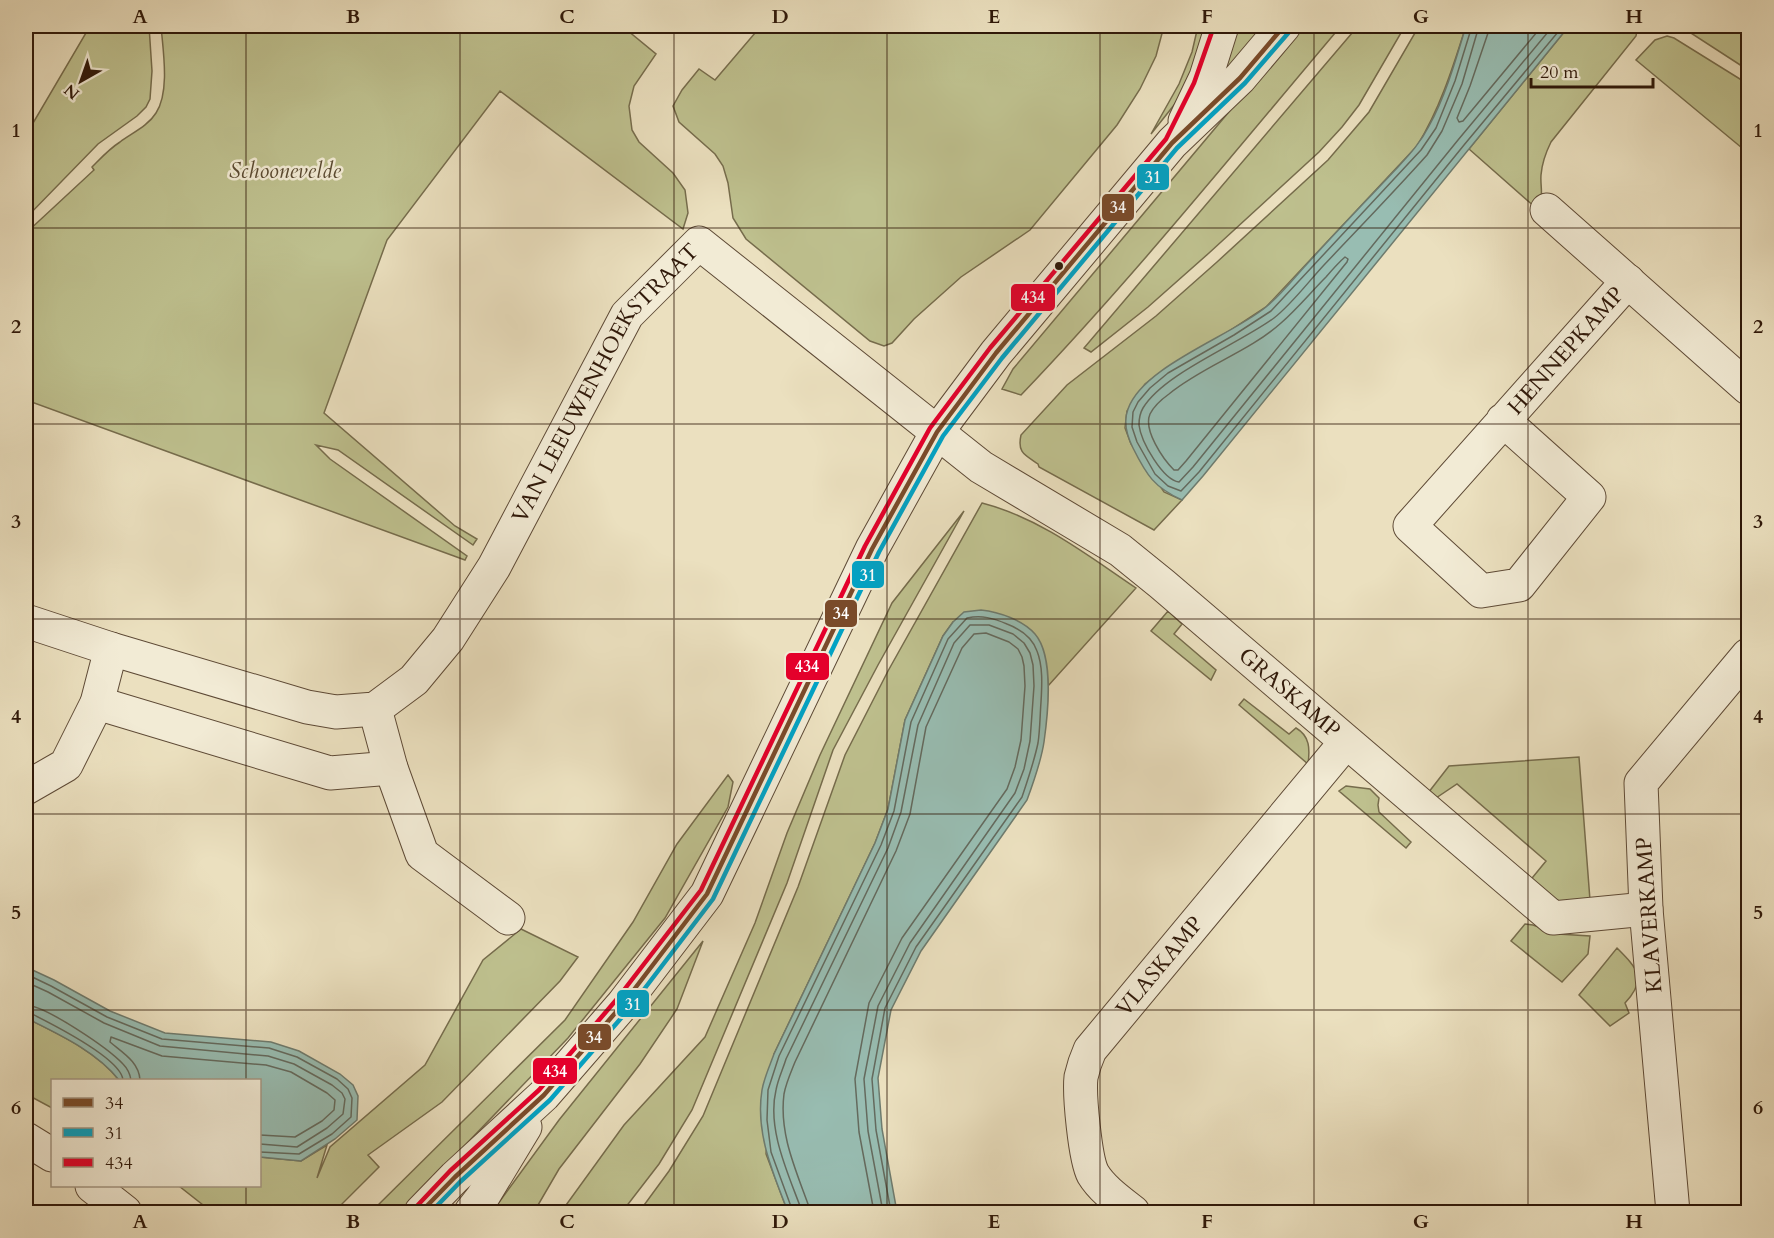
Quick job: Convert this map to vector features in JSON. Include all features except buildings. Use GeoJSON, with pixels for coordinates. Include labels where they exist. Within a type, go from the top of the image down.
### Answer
{"type":"FeatureCollection","features":[{"type":"Feature","properties":{"kind":"street"},"geometry":{"type":"LineString","coordinates":[[1172,143],[1206,77],[1222,26]]}},
{"type":"Feature","properties":{"kind":"street"},"geometry":{"type":"LineString","coordinates":[[421,1212],[455,1177],[544,1095],[623,1005],[707,894],[872,549],[937,432],[996,353],[1172,143],[1240,78],[1284,26]]}},
{"type":"Feature","properties":{"kind":"street","name":"HENNEPKAMP"},"geometry":{"type":"LineString","coordinates":[[1547,210],[1749,387]]}},
{"type":"Feature","properties":{"kind":"street","name":"VAN LEEUWENHOEKSTRAAT"},"geometry":{"type":"LineString","coordinates":[[375,709],[414,680],[448,639],[494,567],[627,315],[699,243],[937,432]]}},
{"type":"Feature","properties":{"kind":"street","name":"HENNEPKAMP"},"geometry":{"type":"LineString","coordinates":[[1503,420],[1589,497],[1519,585],[1481,591],[1410,526],[1503,420],[1628,281]]}},
{"type":"Feature","properties":{"kind":"street","name":"GRASKAMP"},"geometry":{"type":"LineString","coordinates":[[937,432],[981,467],[1120,550],[1553,918],[1646,909]]}},
{"type":"Feature","properties":{"kind":"street"},"geometry":{"type":"LineString","coordinates":[[26,621],[111,649],[307,707],[336,712],[375,709],[391,768],[422,854],[508,918]]}},
{"type":"Feature","properties":{"kind":"street"},"geometry":{"type":"LineString","coordinates":[[26,788],[66,765],[97,703],[111,649]]}},
{"type":"Feature","properties":{"kind":"street","name":"KLAVERKAMP"},"geometry":{"type":"LineString","coordinates":[[1673,1212],[1646,909],[1641,783],[1749,655]]}},
{"type":"Feature","properties":{"kind":"street"},"geometry":{"type":"LineString","coordinates":[[97,703],[330,773],[391,768]]}},
{"type":"Feature","properties":{"kind":"street","name":"VLASKAMP"},"geometry":{"type":"LineString","coordinates":[[1133,1212],[1104,1187],[1094,1175],[1089,1164],[1081,1089],[1084,1065],[1090,1050],[1346,742]]}},
{"type":"Feature","properties":{"kind":"street"},"geometry":{"type":"LineString","coordinates":[[471,1212],[482,1198],[544,1095]]}},
{"type":"Feature","properties":{"kind":"street"},"geometry":{"type":"LineString","coordinates":[[26,1138],[51,1154]]}},
{"type":"Feature","properties":{"kind":"street"},"geometry":{"type":"LineString","coordinates":[[94,1187],[125,1212]]}},
{"type":"Feature","properties":{"kind":"green space"},"geometry":{"type":"Polygon","coordinates":[[[90,26],[149,26],[152,71],[150,99],[137,116],[98,144],[26,218],[26,135],[90,26]]]}},
{"type":"Feature","properties":{"kind":"green space","name":"Schoonevelde"},"geometry":{"type":"Polygon","coordinates":[[[161,26],[622,26],[656,54],[634,86],[629,106],[632,130],[639,142],[673,173],[685,190],[688,213],[683,229],[500,91],[387,240],[324,413],[455,526],[477,539],[473,545],[338,450],[316,445],[330,459],[467,556],[465,560],[26,400],[26,233],[94,170],[92,167],[105,154],[153,118],[160,104],[164,83],[161,26]]]}},
{"type":"Feature","properties":{"kind":"green space"},"geometry":{"type":"Polygon","coordinates":[[[761,26],[1164,26],[1156,56],[1140,89],[1117,125],[1030,230],[961,277],[914,319],[892,343],[884,346],[870,341],[746,239],[733,218],[723,166],[715,154],[679,122],[673,106],[682,90],[699,69],[715,80],[761,26]]]}},
{"type":"Feature","properties":{"kind":"green space"},"geometry":{"type":"Polygon","coordinates":[[[1198,26],[1211,26],[1182,95],[1151,134],[1179,84],[1192,52],[1198,26]]]}},
{"type":"Feature","properties":{"kind":"green space"},"geometry":{"type":"Polygon","coordinates":[[[1236,26],[1267,26],[1230,69],[1226,66],[1236,26]]]}},
{"type":"Feature","properties":{"kind":"green space"},"geometry":{"type":"Polygon","coordinates":[[[1301,26],[1341,26],[1184,213],[1021,395],[1002,389],[1013,369],[1301,26]]]}},
{"type":"Feature","properties":{"kind":"green space"},"geometry":{"type":"Polygon","coordinates":[[[1358,26],[1405,26],[1359,105],[1342,127],[1319,152],[1148,307],[1091,352],[1084,348],[1358,26]]]}},
{"type":"Feature","properties":{"kind":"green space"},"geometry":{"type":"Polygon","coordinates":[[[1419,26],[1466,26],[1439,103],[1417,146],[1266,307],[1165,369],[1145,384],[1127,411],[1125,428],[1131,444],[1164,492],[1182,500],[1154,530],[1039,467],[1026,456],[1020,446],[1021,435],[1067,385],[1156,316],[1328,160],[1369,112],[1419,26]]]}},
{"type":"Feature","properties":{"kind":"green space"},"geometry":{"type":"Polygon","coordinates":[[[1569,26],[1638,26],[1636,36],[1551,142],[1542,166],[1541,196],[1536,208],[1469,149],[1569,26]]]}},
{"type":"Feature","properties":{"kind":"green space"},"geometry":{"type":"Polygon","coordinates":[[[1680,26],[1748,26],[1748,70],[1680,26]]]}},
{"type":"Feature","properties":{"kind":"green space"},"geometry":{"type":"Polygon","coordinates":[[[1667,36],[1674,38],[1748,84],[1748,153],[1636,60],[1655,40],[1667,36]]]}},
{"type":"Feature","properties":{"kind":"green space"},"geometry":{"type":"Polygon","coordinates":[[[982,503],[1024,518],[1043,528],[1136,588],[1048,686],[1046,663],[953,622],[943,636],[905,720],[888,809],[875,843],[774,1054],[766,1154],[788,1212],[639,1212],[669,1171],[703,1116],[798,887],[845,755],[888,671],[982,503]]]}},
{"type":"Feature","properties":{"kind":"green space"},"geometry":{"type":"Polygon","coordinates":[[[964,511],[833,750],[787,883],[692,1110],[659,1164],[622,1212],[561,1212],[624,1125],[705,1037],[755,923],[787,833],[820,755],[892,603],[964,511]]]}},
{"type":"Feature","properties":{"kind":"green space"},"geometry":{"type":"Polygon","coordinates":[[[1168,611],[1182,624],[1174,634],[1216,670],[1211,680],[1151,631],[1168,611]]]}},
{"type":"Feature","properties":{"kind":"green space"},"geometry":{"type":"Polygon","coordinates":[[[1244,699],[1289,734],[1296,728],[1301,731],[1308,743],[1308,764],[1239,705],[1244,699]]]}},
{"type":"Feature","properties":{"kind":"green space"},"geometry":{"type":"Polygon","coordinates":[[[1579,757],[1590,900],[1564,904],[1528,883],[1546,861],[1457,784],[1433,800],[1425,797],[1449,766],[1579,757]]]}},
{"type":"Feature","properties":{"kind":"green space"},"geometry":{"type":"Polygon","coordinates":[[[728,775],[733,782],[728,807],[665,918],[568,1038],[401,1212],[371,1212],[565,1020],[633,922],[677,844],[728,775]]]}},
{"type":"Feature","properties":{"kind":"green space"},"geometry":{"type":"Polygon","coordinates":[[[1346,786],[1370,789],[1379,798],[1379,812],[1411,842],[1406,848],[1339,791],[1346,786]]]}},
{"type":"Feature","properties":{"kind":"green space"},"geometry":{"type":"Polygon","coordinates":[[[1525,924],[1558,934],[1590,936],[1588,954],[1562,982],[1511,941],[1525,924]]]}},
{"type":"Feature","properties":{"kind":"green space"},"geometry":{"type":"Polygon","coordinates":[[[521,929],[578,957],[560,981],[442,1102],[368,1155],[379,1167],[338,1208],[330,1212],[212,1212],[180,1187],[261,1187],[261,1157],[301,1161],[327,1145],[317,1178],[330,1147],[425,1065],[483,960],[521,929]]]}},
{"type":"Feature","properties":{"kind":"green space"},"geometry":{"type":"Polygon","coordinates":[[[703,941],[677,1009],[640,1064],[559,1169],[534,1212],[492,1212],[559,1120],[703,941]]]}},
{"type":"Feature","properties":{"kind":"green space"},"geometry":{"type":"Polygon","coordinates":[[[1617,948],[1634,968],[1638,980],[1632,995],[1625,1003],[1629,1013],[1610,1026],[1579,995],[1617,948]]]}},
{"type":"Feature","properties":{"kind":"green space"},"geometry":{"type":"Polygon","coordinates":[[[26,1018],[88,1052],[118,1079],[51,1079],[51,1107],[26,1094],[26,1018]]]}},
{"type":"Feature","properties":{"kind":"water"},"geometry":{"type":"Polygon","coordinates":[[[1466,26],[1569,26],[1203,476],[1182,500],[1164,490],[1147,473],[1127,434],[1128,409],[1137,393],[1169,365],[1251,318],[1272,302],[1407,157],[1422,137],[1441,102],[1466,26]]]}},
{"type":"Feature","properties":{"kind":"water"},"geometry":{"type":"Polygon","coordinates":[[[981,610],[1017,621],[1030,629],[1041,644],[1045,656],[1048,686],[1044,742],[1027,800],[921,951],[891,1010],[878,1078],[882,1129],[897,1212],[788,1212],[771,1168],[763,1137],[760,1106],[766,1076],[774,1054],[875,843],[888,809],[905,720],[943,636],[964,612],[981,610]]]}},
{"type":"Feature","properties":{"kind":"water"},"geometry":{"type":"Polygon","coordinates":[[[26,967],[110,1011],[165,1033],[271,1042],[299,1051],[340,1074],[353,1085],[358,1096],[357,1120],[335,1139],[301,1161],[261,1157],[261,1079],[118,1079],[88,1052],[26,1018],[26,967]]]}},
{"type":"Feature","properties":{"kind":"transit line","name":"434"},"geometry":{"type":"LineString","coordinates":[[416,1207],[450,1171],[539,1090],[617,999],[701,890],[865,546],[930,428],[990,348],[1166,139],[1194,83],[1214,26]]}},
{"type":"Feature","properties":{"kind":"transit line","name":"34"},"geometry":{"type":"LineString","coordinates":[[421,1212],[455,1177],[544,1095],[623,1004],[707,894],[872,549],[937,432],[996,353],[1172,143],[1240,78],[1284,26]]}},
{"type":"Feature","properties":{"kind":"transit line","name":"31"},"geometry":{"type":"LineString","coordinates":[[431,1212],[460,1182],[550,1100],[629,1009],[713,899],[879,552],[943,436],[1002,358],[1177,148],[1245,83],[1290,31]]}}]}
